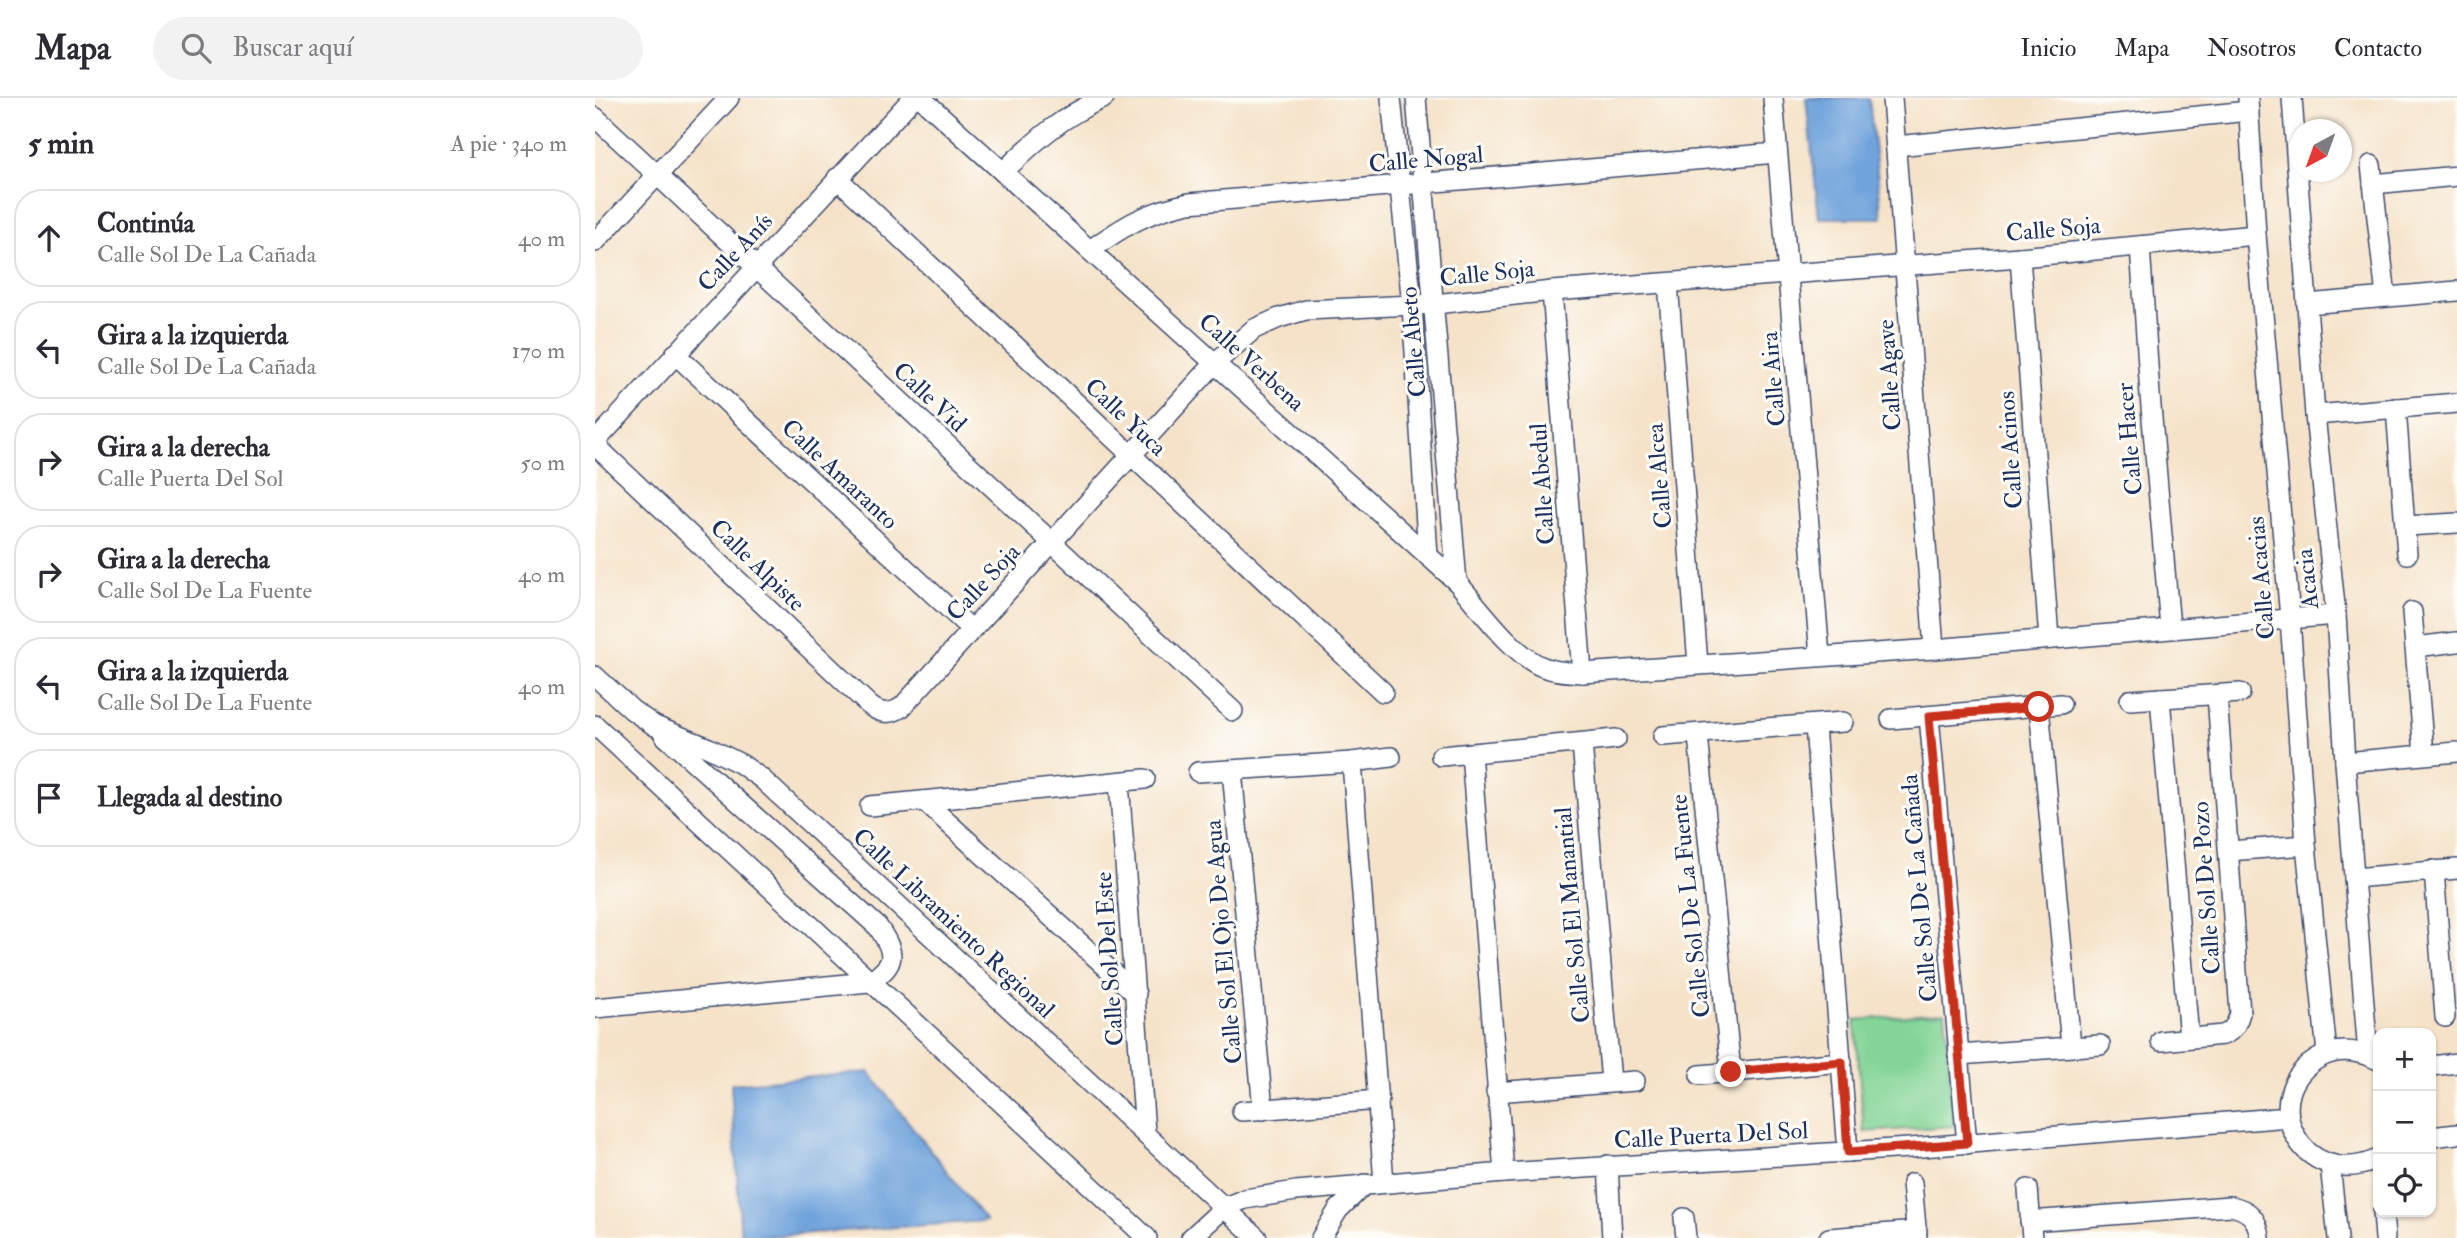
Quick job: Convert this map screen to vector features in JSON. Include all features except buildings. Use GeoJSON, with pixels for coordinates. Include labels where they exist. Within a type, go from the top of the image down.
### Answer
{"type":"FeatureCollection","features":[{"type":"Feature","properties":{"kind":"street"},"geometry":{"type":"LineString","coordinates":[[595,242],[729,98]]}},
{"type":"Feature","properties":{"kind":"street","name":"Calle Anís"},"geometry":{"type":"LineString","coordinates":[[595,443],[755,266],[913,98]]}},
{"type":"Feature","properties":{"kind":"street","name":"Calle Verbena"},"geometry":{"type":"LineString","coordinates":[[921,98],[1457,582],[1517,648],[1543,667],[1581,673]]}},
{"type":"Feature","properties":{"kind":"street"},"geometry":{"type":"LineString","coordinates":[[1003,172],[1052,127],[1078,109],[1104,98]]}},
{"type":"Feature","properties":{"kind":"street","name":"Calle Abeto"},"geometry":{"type":"LineString","coordinates":[[1391,98],[1412,305],[1428,556]]}},
{"type":"Feature","properties":{"kind":"street","name":"Calle Abeto"},"geometry":{"type":"LineString","coordinates":[[1416,98],[1457,582]]}},
{"type":"Feature","properties":{"kind":"street","name":"Calle Aira"},"geometry":{"type":"LineString","coordinates":[[1773,98],[1820,656]]}},
{"type":"Feature","properties":{"kind":"street","name":"Calle Agave"},"geometry":{"type":"LineString","coordinates":[[1892,98],[1934,649]]}},
{"type":"Feature","properties":{"kind":"street","name":"Acacia"},"geometry":{"type":"LineString","coordinates":[[2292,98],[2315,415],[2336,615],[2354,878],[2373,1058]]}},
{"type":"Feature","properties":{"kind":"street"},"geometry":{"type":"LineString","coordinates":[[1896,146],[2248,105]]}},
{"type":"Feature","properties":{"kind":"street","name":"Calle Acacias"},"geometry":{"type":"LineString","coordinates":[[2248,105],[2256,235],[2290,618],[2306,845],[2327,1054]]}},
{"type":"Feature","properties":{"kind":"street","name":"Calle Vid"},"geometry":{"type":"LineString","coordinates":[[595,117],[1233,711]]}},
{"type":"Feature","properties":{"kind":"street","name":"Calle Nogal"},"geometry":{"type":"LineString","coordinates":[[1090,250],[1120,228],[1146,215],[1189,203],[1777,153]]}},
{"type":"Feature","properties":{"kind":"street"},"geometry":{"type":"LineString","coordinates":[[2386,297],[2372,174],[2457,176]]}},
{"type":"Feature","properties":{"kind":"street","name":"Calle Yuca"},"geometry":{"type":"LineString","coordinates":[[837,178],[1383,692]]}},
{"type":"Feature","properties":{"kind":"street","name":"Calle Soja"},"geometry":{"type":"LineString","coordinates":[[890,713],[902,707],[1216,362],[1254,329],[1279,318],[1306,310],[1435,304],[1552,291],[2021,257],[2256,235]]}},
{"type":"Feature","properties":{"kind":"street","name":"Calle Hacer"},"geometry":{"type":"LineString","coordinates":[[2140,246],[2170,628]]}},
{"type":"Feature","properties":{"kind":"street","name":"Calle Acinos"},"geometry":{"type":"LineString","coordinates":[[2021,257],[2049,639]]}},
{"type":"Feature","properties":{"kind":"street","name":"Calle Alcea"},"geometry":{"type":"LineString","coordinates":[[1668,283],[1698,664]]}},
{"type":"Feature","properties":{"kind":"street","name":"Calle Abedul"},"geometry":{"type":"LineString","coordinates":[[1552,291],[1581,673]]}},
{"type":"Feature","properties":{"kind":"street"},"geometry":{"type":"LineString","coordinates":[[2307,304],[2457,291]]}},
{"type":"Feature","properties":{"kind":"street","name":"Calle Amaranto"},"geometry":{"type":"LineString","coordinates":[[675,354],[972,630]]}},
{"type":"Feature","properties":{"kind":"street"},"geometry":{"type":"LineString","coordinates":[[2315,415],[2457,403]]}},
{"type":"Feature","properties":{"kind":"street"},"geometry":{"type":"LineString","coordinates":[[2396,408],[2407,554]]}},
{"type":"Feature","properties":{"kind":"street","name":"Calle Alpiste"},"geometry":{"type":"LineString","coordinates":[[595,443],[869,705],[877,711],[890,713]]}},
{"type":"Feature","properties":{"kind":"street"},"geometry":{"type":"LineString","coordinates":[[2406,526],[2457,523]]}},
{"type":"Feature","properties":{"kind":"street"},"geometry":{"type":"LineString","coordinates":[[2412,612],[2424,754]]}},
{"type":"Feature","properties":{"kind":"street"},"geometry":{"type":"LineString","coordinates":[[1581,673],[1934,649],[2336,615]]}},
{"type":"Feature","properties":{"kind":"street"},"geometry":{"type":"LineString","coordinates":[[2415,647],[2457,642]]}},
{"type":"Feature","properties":{"kind":"street","name":"Calle Libramiento Regional"},"geometry":{"type":"LineString","coordinates":[[595,676],[632,710],[655,726],[709,748],[741,764],[762,779],[1258,1238]]}},
{"type":"Feature","properties":{"kind":"street"},"geometry":{"type":"LineString","coordinates":[[2130,700],[2240,693]]}},
{"type":"Feature","properties":{"kind":"street","name":"Calle Sol De Pozo"},"geometry":{"type":"LineString","coordinates":[[2161,1041],[2229,1032],[2240,1013],[2217,695]]}},
{"type":"Feature","properties":{"kind":"street","name":"Calle Sol De Pozo"},"geometry":{"type":"LineString","coordinates":[[2160,698],[2189,1038]]}},
{"type":"Feature","properties":{"kind":"street"},"geometry":{"type":"LineString","coordinates":[[1891,719],[2061,704]]}},
{"type":"Feature","properties":{"kind":"street"},"geometry":{"type":"LineString","coordinates":[[2039,707],[2071,1046]]}},
{"type":"Feature","properties":{"kind":"street","name":"Calle Sol De La Cañada"},"geometry":{"type":"LineString","coordinates":[[1929,716],[1967,1143]]}},
{"type":"Feature","properties":{"kind":"street"},"geometry":{"type":"LineString","coordinates":[[1663,736],[1843,722]]}},
{"type":"Feature","properties":{"kind":"street"},"geometry":{"type":"LineString","coordinates":[[595,726],[1147,1238]]}},
{"type":"Feature","properties":{"kind":"street"},"geometry":{"type":"LineString","coordinates":[[595,1008],[869,982],[887,971],[893,955],[878,927],[655,726]]}},
{"type":"Feature","properties":{"kind":"street"},"geometry":{"type":"LineString","coordinates":[[1815,726],[1848,1152]]}},
{"type":"Feature","properties":{"kind":"street","name":"Calle Sol De La Fuente"},"geometry":{"type":"LineString","coordinates":[[1698,735],[1731,1072]]}},
{"type":"Feature","properties":{"kind":"street"},"geometry":{"type":"LineString","coordinates":[[1441,756],[1616,739]]}},
{"type":"Feature","properties":{"kind":"street","name":"Calle Sol El Manantial"},"geometry":{"type":"LineString","coordinates":[[1582,743],[1611,1082]]}},
{"type":"Feature","properties":{"kind":"street"},"geometry":{"type":"LineString","coordinates":[[2345,762],[2457,752]]}},
{"type":"Feature","properties":{"kind":"street"},"geometry":{"type":"LineString","coordinates":[[1471,753],[1504,1173]]}},
{"type":"Feature","properties":{"kind":"street"},"geometry":{"type":"LineString","coordinates":[[1198,772],[1391,757]]}},
{"type":"Feature","properties":{"kind":"street"},"geometry":{"type":"LineString","coordinates":[[1321,1238],[1338,1210],[1375,1184],[1379,1100],[1352,762]]}},
{"type":"Feature","properties":{"kind":"street","name":"Calle Sol El Ojo De Agua"},"geometry":{"type":"LineString","coordinates":[[1232,770],[1263,1110]]}},
{"type":"Feature","properties":{"kind":"street"},"geometry":{"type":"LineString","coordinates":[[870,806],[1145,779]]}},
{"type":"Feature","properties":{"kind":"street","name":"Calle Sol Del Este"},"geometry":{"type":"LineString","coordinates":[[1119,782],[1145,1132]]}},
{"type":"Feature","properties":{"kind":"street"},"geometry":{"type":"LineString","coordinates":[[924,801],[1136,994]]}},
{"type":"Feature","properties":{"kind":"street"},"geometry":{"type":"LineString","coordinates":[[2229,851],[2306,845]]}},
{"type":"Feature","properties":{"kind":"street"},"geometry":{"type":"LineString","coordinates":[[2354,878],[2457,869]]}},
{"type":"Feature","properties":{"kind":"street"},"geometry":{"type":"LineString","coordinates":[[2434,870],[2451,987],[2445,1017]]}},
{"type":"Feature","properties":{"kind":"street"},"geometry":{"type":"LineString","coordinates":[[1958,1055],[2100,1045]]}},
{"type":"Feature","properties":{"kind":"street"},"geometry":{"type":"LineString","coordinates":[[2373,1058],[2352,1051],[2327,1054],[2301,1072],[2289,1101],[2293,1133],[2315,1158],[2330,1165],[2355,1167],[2373,1160]]}},
{"type":"Feature","properties":{"kind":"street"},"geometry":{"type":"LineString","coordinates":[[1700,1075],[1842,1062]]}},
{"type":"Feature","properties":{"kind":"street"},"geometry":{"type":"LineString","coordinates":[[2436,1065],[2457,1063]]}},
{"type":"Feature","properties":{"kind":"street"},"geometry":{"type":"LineString","coordinates":[[1496,1092],[1635,1081]]}},
{"type":"Feature","properties":{"kind":"street"},"geometry":{"type":"LineString","coordinates":[[1242,1111],[1379,1100]]}},
{"type":"Feature","properties":{"kind":"street","name":"Calle Puerta Del Sol"},"geometry":{"type":"LineString","coordinates":[[1191,1238],[1225,1207],[1245,1199],[1269,1195],[1504,1173],[1848,1152],[2289,1117]]}},
{"type":"Feature","properties":{"kind":"street"},"geometry":{"type":"LineString","coordinates":[[2436,1136],[2457,1134]]}},
{"type":"Feature","properties":{"kind":"street"},"geometry":{"type":"LineString","coordinates":[[2330,1165],[2338,1238]]}},
{"type":"Feature","properties":{"kind":"street"},"geometry":{"type":"LineString","coordinates":[[1608,1166],[1612,1238]]}},
{"type":"Feature","properties":{"kind":"street"},"geometry":{"type":"LineString","coordinates":[[1829,1238],[1917,1235],[1912,1183]]}},
{"type":"Feature","properties":{"kind":"street"},"geometry":{"type":"LineString","coordinates":[[2028,1189],[2031,1229],[2230,1206],[2246,1210],[2253,1217],[2260,1238]]}},
{"type":"Feature","properties":{"kind":"street"},"geometry":{"type":"LineString","coordinates":[[2383,1217],[2385,1238]]}},
{"type":"Feature","properties":{"kind":"street"},"geometry":{"type":"LineString","coordinates":[[1684,1218],[1686,1238]]}},
{"type":"Feature","properties":{"kind":"green space"},"geometry":{"type":"Polygon","coordinates":[[[1945,1013],[1954,1126],[1864,1132],[1855,1020],[1945,1013]]]}},
{"type":"Feature","properties":{"kind":"water"},"geometry":{"type":"Polygon","coordinates":[[[1806,98],[1869,98],[1882,218],[1819,218],[1806,98]]]}},
{"type":"Feature","properties":{"kind":"water"},"geometry":{"type":"Polygon","coordinates":[[[869,1072],[986,1221],[741,1238],[731,1084],[869,1072]]]}},
{"type":"Feature","properties":{"kind":"route"},"geometry":{"type":"LineString","coordinates":[[1731,1072],[1842,1062],[1848,1152],[1967,1143],[1929,716],[2039,707]]}}]}
